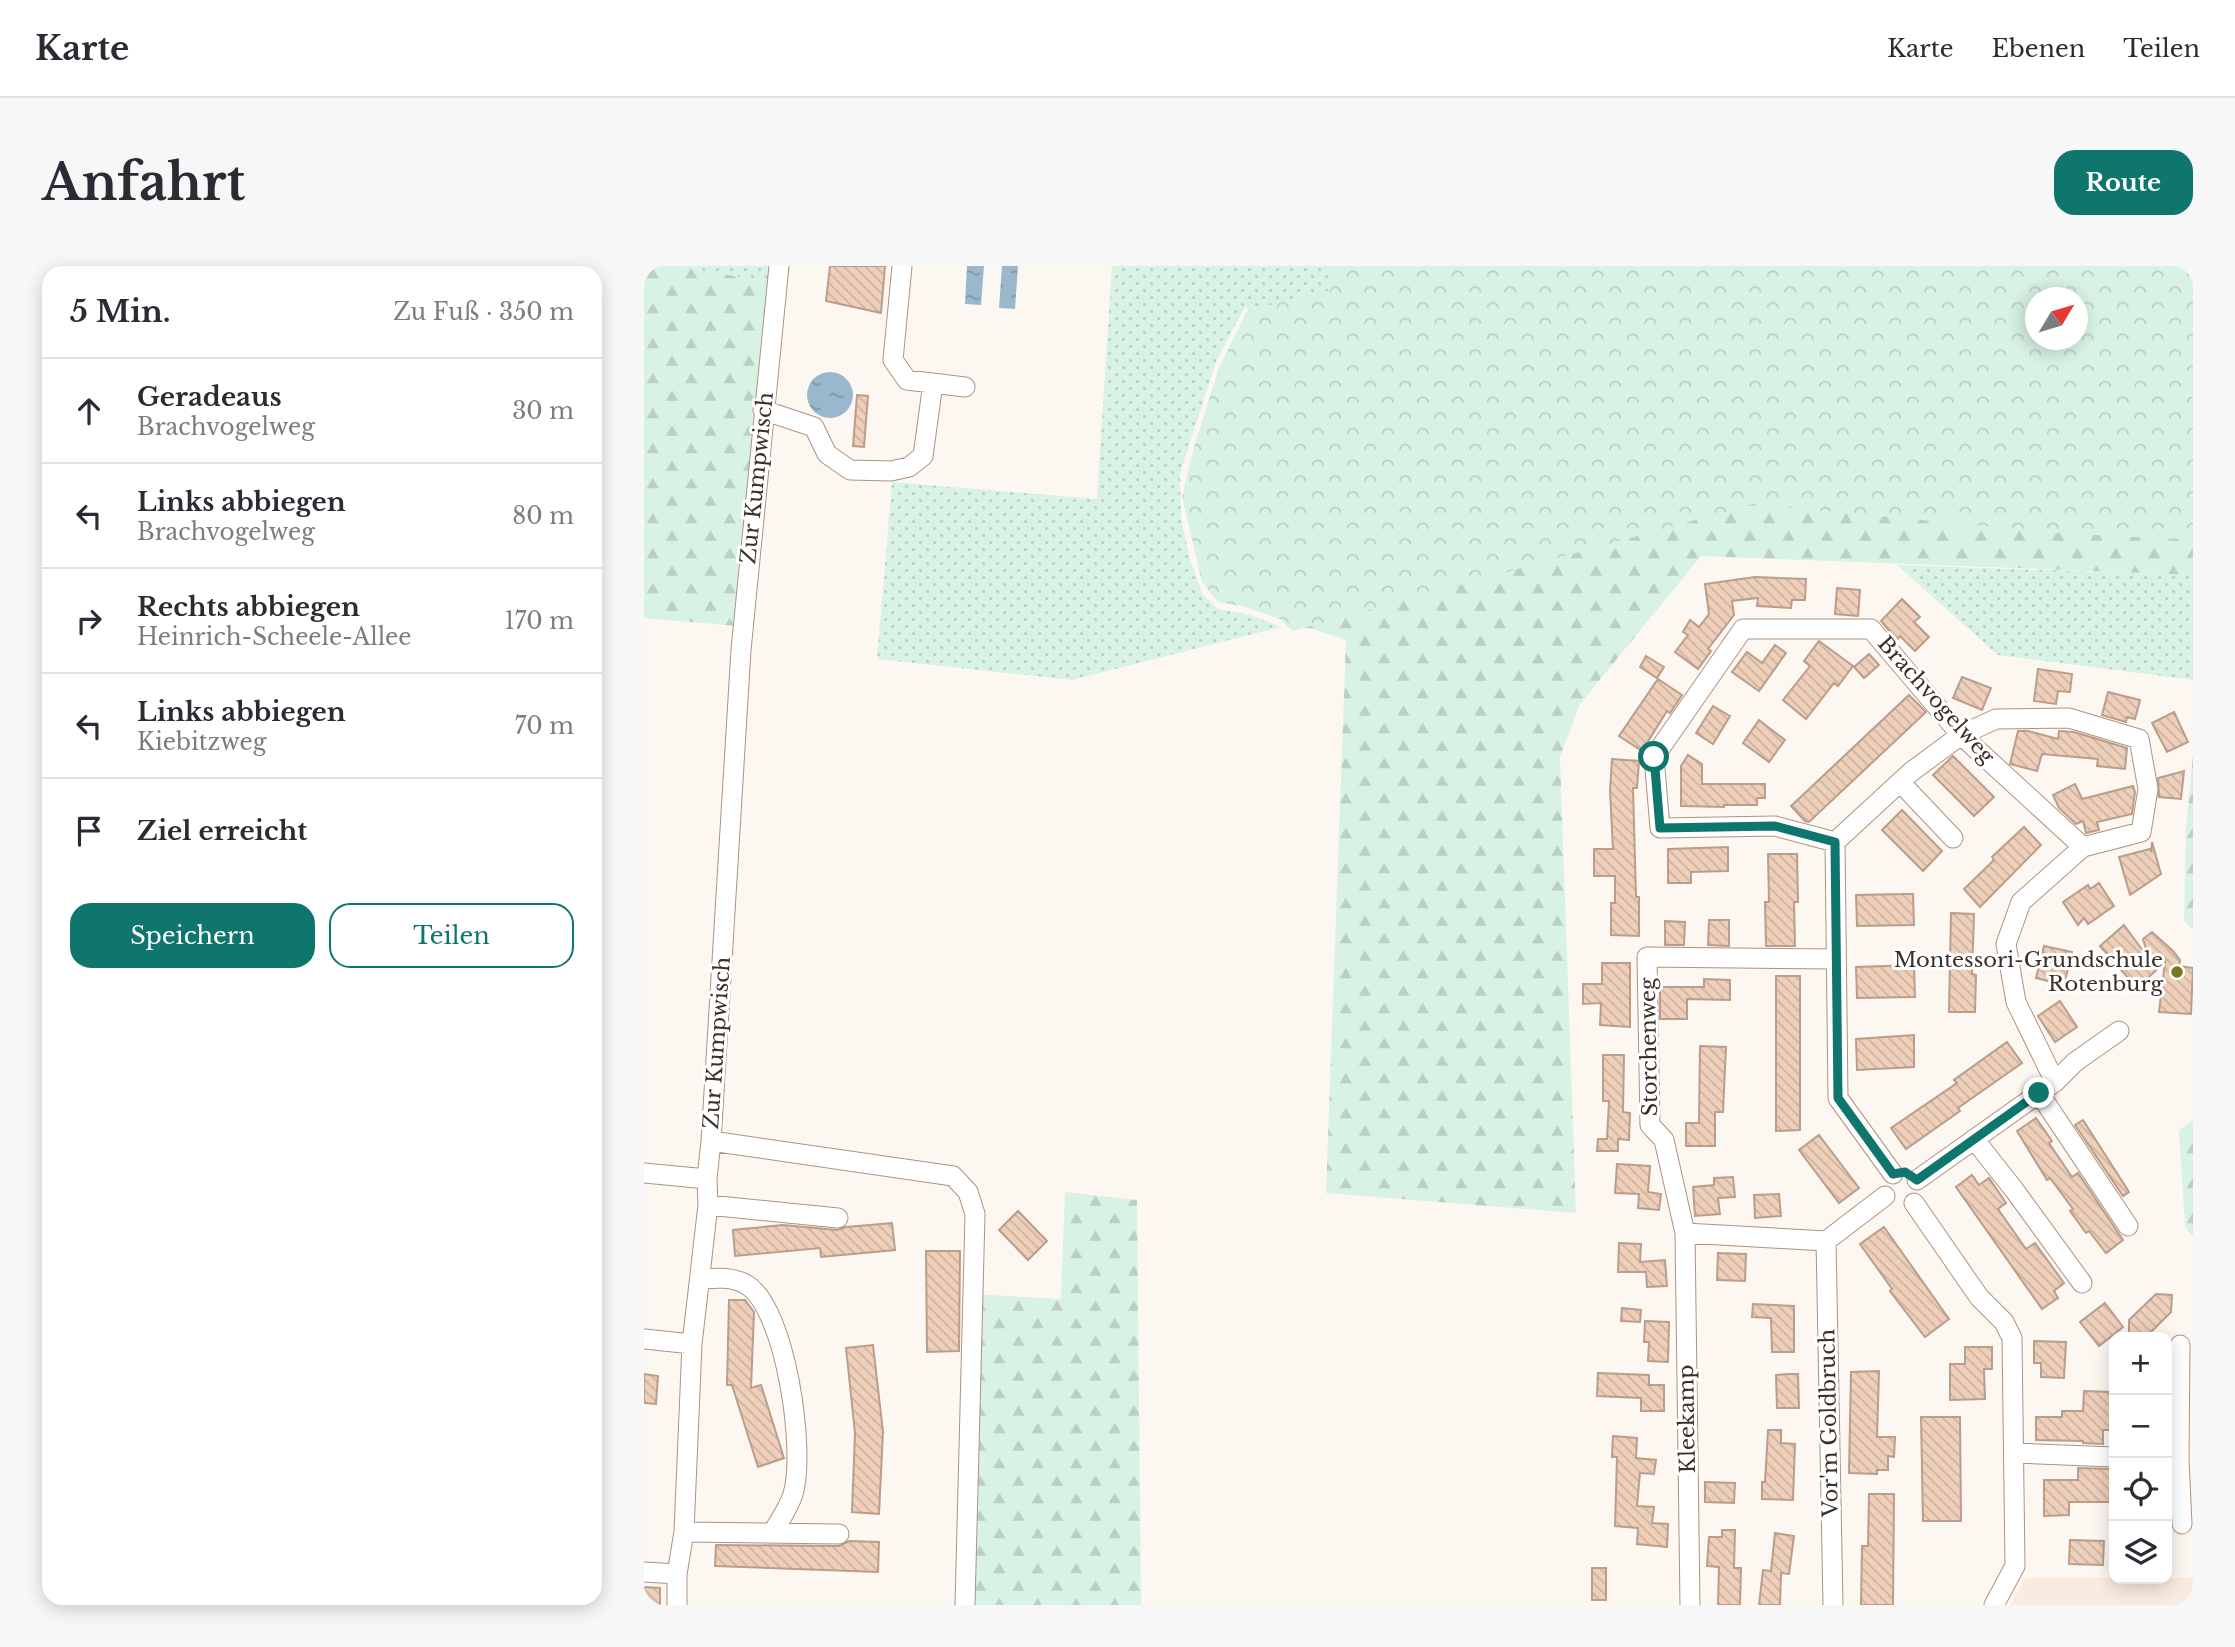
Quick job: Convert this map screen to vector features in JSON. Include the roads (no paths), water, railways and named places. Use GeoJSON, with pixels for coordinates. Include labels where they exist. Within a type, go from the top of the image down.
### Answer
{"type":"FeatureCollection","features":[{"type":"Feature","properties":{"kind":"street","name":"Zur Kumpwisch"},"geometry":{"type":"LineString","coordinates":[[779,266],[741,650],[711,1141],[953,1176],[968,1192],[975,1214],[975,1226],[965,1605]]}},
{"type":"Feature","properties":{"kind":"street"},"geometry":{"type":"LineString","coordinates":[[902,266],[893,360],[907,380],[965,387]]}},
{"type":"Feature","properties":{"kind":"street"},"geometry":{"type":"LineString","coordinates":[[764,410],[814,427],[827,454],[849,470],[891,471],[909,467],[923,456],[933,383]]}},
{"type":"Feature","properties":{"kind":"street","name":"Brachvogelweg"},"geometry":{"type":"LineString","coordinates":[[1835,842],[1775,826],[1660,828],[1654,757],[1743,629],[1871,629],[1961,735],[2083,847]]}},
{"type":"Feature","properties":{"kind":"street"},"geometry":{"type":"LineString","coordinates":[[1893,1174],[1838,1098],[1835,842],[1900,782],[1961,735],[1996,719],[2069,718],[2139,739],[2148,789],[2141,832],[2083,847],[2021,902],[2006,944],[2016,1002],[2047,1088],[2128,1226]]}},
{"type":"Feature","properties":{"kind":"street"},"geometry":{"type":"LineString","coordinates":[[1900,782],[1953,838]]}},
{"type":"Feature","properties":{"kind":"street","name":"Storchenweg"},"geometry":{"type":"LineString","coordinates":[[1685,1233],[1664,1140],[1650,1125],[1647,957],[1835,959]]}},
{"type":"Feature","properties":{"kind":"street"},"geometry":{"type":"LineString","coordinates":[[1917,1180],[2047,1088],[2076,1062],[2119,1031]]}},
{"type":"Feature","properties":{"kind":"street"},"geometry":{"type":"LineString","coordinates":[[1974,1139],[2082,1283]]}},
{"type":"Feature","properties":{"kind":"street"},"geometry":{"type":"LineString","coordinates":[[677,1605],[677,1574],[684,1532],[692,1344],[708,1205],[707,1179],[711,1141]]}},
{"type":"Feature","properties":{"kind":"street"},"geometry":{"type":"LineString","coordinates":[[1905,1172],[1917,1180],[1920,1191],[1914,1203],[1899,1208],[1893,1206],[1885,1196],[1886,1181],[1893,1174],[1905,1172]]}},
{"type":"Feature","properties":{"kind":"street"},"geometry":{"type":"LineString","coordinates":[[644,1173],[707,1179]]}},
{"type":"Feature","properties":{"kind":"street"},"geometry":{"type":"LineString","coordinates":[[1685,1233],[1826,1241],[1885,1196]]}},
{"type":"Feature","properties":{"kind":"street"},"geometry":{"type":"LineString","coordinates":[[1914,1203],[1979,1297],[2004,1322],[2012,1338],[2015,1566],[1994,1605]]}},
{"type":"Feature","properties":{"kind":"street"},"geometry":{"type":"LineString","coordinates":[[708,1205],[838,1218]]}},
{"type":"Feature","properties":{"kind":"street","name":"Kleekamp"},"geometry":{"type":"LineString","coordinates":[[1685,1233],[1690,1605]]}},
{"type":"Feature","properties":{"kind":"street","name":"Vor'm Goldbruch"},"geometry":{"type":"LineString","coordinates":[[1826,1241],[1833,1605]]}},
{"type":"Feature","properties":{"kind":"street"},"geometry":{"type":"LineString","coordinates":[[700,1279],[725,1277],[748,1286],[763,1304],[783,1352],[793,1398],[799,1454],[793,1494],[774,1532]]}},
{"type":"Feature","properties":{"kind":"street"},"geometry":{"type":"LineString","coordinates":[[644,1339],[692,1344]]}},
{"type":"Feature","properties":{"kind":"street"},"geometry":{"type":"LineString","coordinates":[[2180,1345],[2173,1459],[2182,1524]]}},
{"type":"Feature","properties":{"kind":"street"},"geometry":{"type":"LineString","coordinates":[[2015,1453],[2109,1457]]}},
{"type":"Feature","properties":{"kind":"street"},"geometry":{"type":"LineString","coordinates":[[684,1532],[839,1534]]}},
{"type":"Feature","properties":{"kind":"street"},"geometry":{"type":"LineString","coordinates":[[644,1572],[677,1574]]}},
{"type":"Feature","properties":{"kind":"water"},"geometry":{"type":"Polygon","coordinates":[[[967,266],[984,266],[981,305],[965,304],[967,266]]]}},
{"type":"Feature","properties":{"kind":"water"},"geometry":{"type":"Polygon","coordinates":[[[1002,266],[1018,266],[1015,309],[999,308],[1002,266]]]}},
{"type":"Feature","properties":{"kind":"water"},"geometry":{"type":"Polygon","coordinates":[[[830,372],[846,379],[853,395],[846,411],[830,418],[814,411],[807,395],[814,379],[830,372]]]}},
{"type":"Feature","properties":{"kind":"place","name":"Montessori-Grundschule Rotenburg"},"geometry":{"type":"Point","coordinates":[2177,972]}}]}
